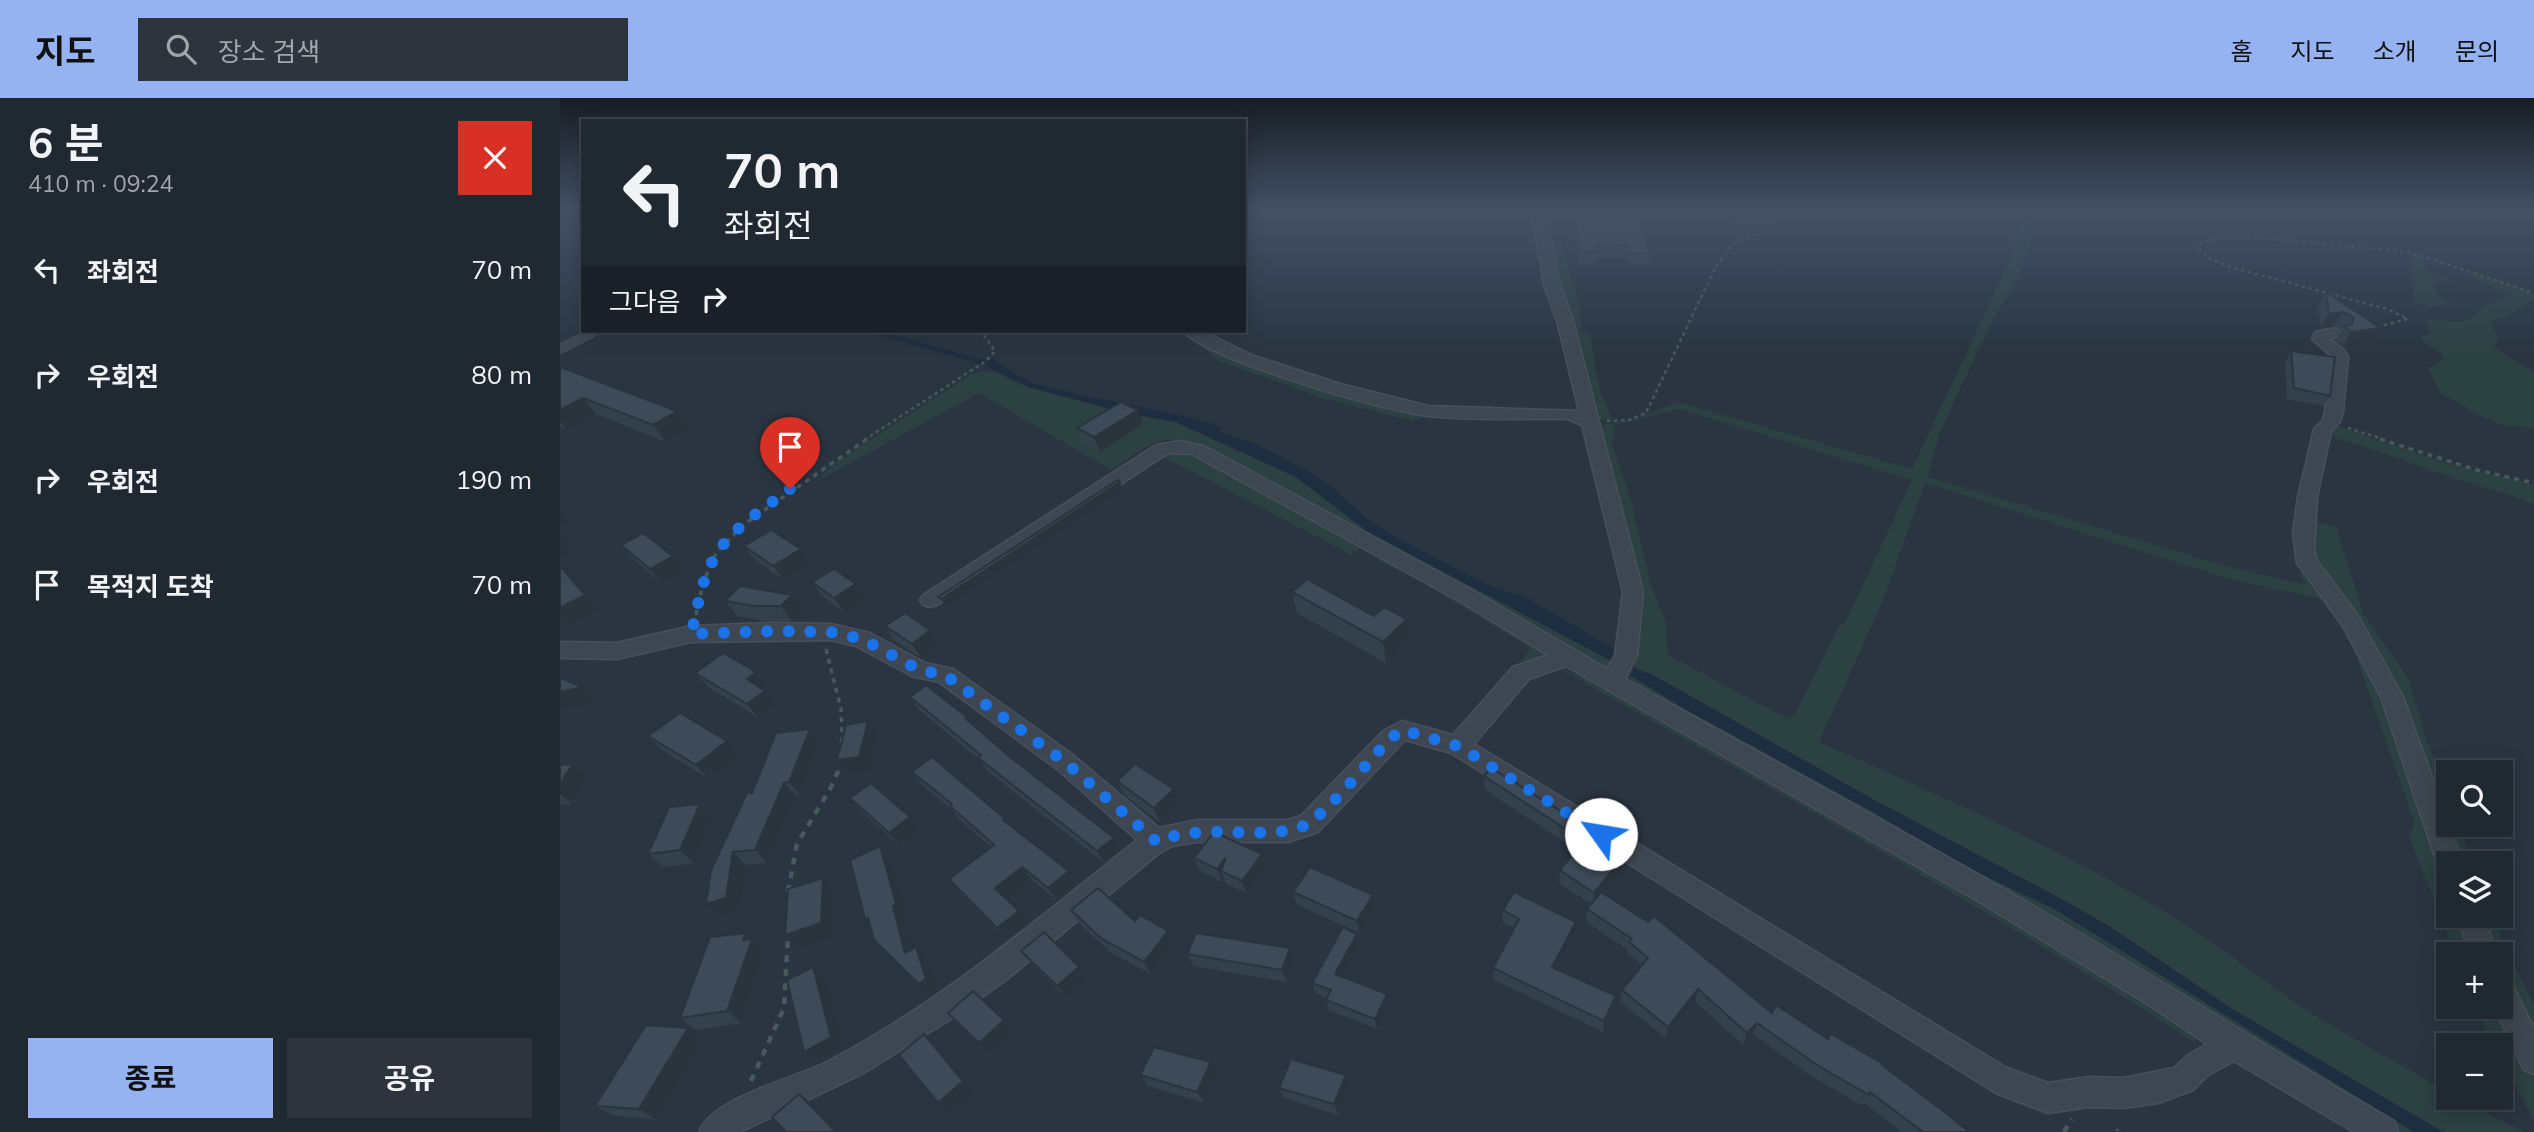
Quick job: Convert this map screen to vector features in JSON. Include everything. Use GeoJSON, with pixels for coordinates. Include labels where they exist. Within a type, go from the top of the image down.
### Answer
{"type":"FeatureCollection","features":[{"type":"Feature","properties":{"kind":"street"},"geometry":{"type":"LineString","coordinates":[[1547,257],[1633,592],[1619,668]]}},
{"type":"Feature","properties":{"kind":"street"},"geometry":{"type":"LineString","coordinates":[[1195,333],[1245,358],[1334,388],[1428,411],[1571,414],[1590,422]]}},
{"type":"Feature","properties":{"kind":"street"},"geometry":{"type":"LineString","coordinates":[[2335,333],[2321,335],[2320,339],[2340,358],[2338,387],[2330,422],[2323,429],[2303,523],[2304,554],[2307,563],[2351,621],[2392,697],[2446,851]]}},
{"type":"Feature","properties":{"kind":"street"},"geometry":{"type":"LineString","coordinates":[[930,600],[1162,449],[1171,445],[1183,445],[1198,450],[1470,598],[1568,657],[1619,668],[2164,998],[2234,1045],[2383,1132]]}},
{"type":"Feature","properties":{"kind":"street"},"geometry":{"type":"LineString","coordinates":[[560,650],[617,651],[691,634],[772,631],[820,632],[862,639],[920,670],[945,675],[1065,762],[1157,842]]}},
{"type":"Feature","properties":{"kind":"street"},"geometry":{"type":"LineString","coordinates":[[1458,746],[1521,673],[1568,657]]}},
{"type":"Feature","properties":{"kind":"street"},"geometry":{"type":"LineString","coordinates":[[714,1132],[733,1117],[765,1100],[803,1087],[849,1066],[974,987],[1167,836],[1198,831],[1289,831],[1308,824],[1391,738],[1402,730],[1458,746],[1996,1078],[2023,1091],[2048,1098],[2158,1088],[2183,1080],[2198,1065],[2234,1045]]}},
{"type":"Feature","properties":{"kind":"street"},"geometry":{"type":"LineString","coordinates":[[2513,1015],[2534,1060]]}},
{"type":"Feature","properties":{"kind":"lane"},"geometry":{"type":"LineString","coordinates":[[560,349],[591,333]]}},
{"type":"Feature","properties":{"kind":"path"},"geometry":{"type":"LineString","coordinates":[[1590,422],[1629,420],[1646,413],[1722,257]]}},
{"type":"Feature","properties":{"kind":"path"},"geometry":{"type":"LineString","coordinates":[[2208,257],[2230,267],[2387,309],[2408,319],[2371,328]]}},
{"type":"Feature","properties":{"kind":"path"},"geometry":{"type":"LineString","coordinates":[[2430,257],[2534,293]]}},
{"type":"Feature","properties":{"kind":"path"},"geometry":{"type":"LineString","coordinates":[[691,634],[703,583],[716,553],[743,525],[832,461],[986,361],[995,351],[982,333]]}},
{"type":"Feature","properties":{"kind":"path"},"geometry":{"type":"LineString","coordinates":[[2330,422],[2477,470],[2534,483]]}},
{"type":"Feature","properties":{"kind":"path"},"geometry":{"type":"LineString","coordinates":[[788,893],[789,867],[802,831],[832,787],[842,765],[841,709],[830,658],[820,632]]}},
{"type":"Feature","properties":{"kind":"path"},"geometry":{"type":"LineString","coordinates":[[749,1084],[784,1008],[788,928]]}},
{"type":"Feature","properties":{"kind":"green space"},"geometry":{"type":"Polygon","coordinates":[[[1552,257],[1566,257],[1579,303],[1581,332],[1590,334],[1600,392],[1612,419],[1595,419],[1555,283],[1552,257]]]}},
{"type":"Feature","properties":{"kind":"green space"},"geometry":{"type":"Polygon","coordinates":[[[2011,257],[2026,257],[2015,284],[1996,314],[1954,401],[1939,436],[1928,477],[2236,569],[2306,584],[2301,578],[2298,545],[2389,701],[2439,851],[2436,851],[2436,905],[2410,839],[2414,822],[2356,655],[2326,600],[2233,580],[1925,483],[1882,603],[1819,742],[2051,849],[2185,924],[2302,1007],[2436,1086],[2436,1110],[2481,1110],[2525,1132],[2443,1132],[2234,1010],[2107,925],[1876,801],[1653,675],[1634,668],[1643,609],[1598,429],[1601,425],[1629,421],[1678,402],[1912,469],[2011,257]],[[1679,409],[1615,425],[1612,444],[1632,503],[1650,583],[1665,619],[1668,655],[1786,718],[1795,714],[1840,625],[1844,625],[1912,480],[1679,409]]]}},
{"type":"Feature","properties":{"kind":"green space"},"geometry":{"type":"Polygon","coordinates":[[[2411,257],[2423,257],[2428,271],[2450,281],[2435,281],[2433,285],[2439,297],[2451,303],[2431,308],[2414,302],[2411,257]]]}},
{"type":"Feature","properties":{"kind":"green space"},"geometry":{"type":"Polygon","coordinates":[[[2465,269],[2534,294],[2534,300],[2505,317],[2489,321],[2498,337],[2494,347],[2534,372],[2534,428],[2505,426],[2440,393],[2428,368],[2443,360],[2443,355],[2419,338],[2431,332],[2424,320],[2462,321],[2471,318],[2484,306],[2512,296],[2475,278],[2465,269]]]}},
{"type":"Feature","properties":{"kind":"green space"},"geometry":{"type":"Polygon","coordinates":[[[1182,333],[1190,333],[1226,353],[1430,415],[1412,421],[1322,398],[1216,360],[1200,343],[1182,333]]]}},
{"type":"Feature","properties":{"kind":"green space"},"geometry":{"type":"Polygon","coordinates":[[[982,371],[998,373],[1012,381],[1126,413],[1176,422],[1296,477],[1367,531],[1617,664],[1607,669],[1600,667],[1210,451],[1193,444],[1168,440],[1148,446],[1111,470],[979,393],[815,482],[841,459],[970,375],[982,371]]]}},
{"type":"Feature","properties":{"kind":"green space"},"geometry":{"type":"Polygon","coordinates":[[[2337,426],[2453,465],[2534,484],[2534,504],[2327,435],[2337,426]]]}},
{"type":"Feature","properties":{"kind":"green space"},"geometry":{"type":"Polygon","coordinates":[[[1172,449],[1190,451],[1359,544],[1360,548],[1352,555],[1162,454],[1172,449]]]}},
{"type":"Feature","properties":{"kind":"green space"},"geometry":{"type":"Polygon","coordinates":[[[2314,521],[2336,527],[2364,615],[2408,678],[2436,762],[2436,809],[2317,567],[2313,541],[2314,521]]]}},
{"type":"Feature","properties":{"kind":"green space"},"geometry":{"type":"Polygon","coordinates":[[[1386,557],[1468,599],[1545,652],[1546,659],[1516,671],[1529,650],[1526,645],[1417,579],[1377,560],[1386,557]]]}},
{"type":"Feature","properties":{"kind":"green space"},"geometry":{"type":"Polygon","coordinates":[[[1562,670],[1591,679],[1756,770],[2195,1028],[2195,1043],[1961,898],[1562,670]]]}},
{"type":"Feature","properties":{"kind":"green space"},"geometry":{"type":"Polygon","coordinates":[[[1631,676],[1685,709],[1875,813],[1911,836],[2056,910],[2414,1132],[2396,1132],[1631,684],[1631,676]]]}},
{"type":"Feature","properties":{"kind":"green space"},"geometry":{"type":"Polygon","coordinates":[[[2450,837],[2463,837],[2470,851],[2456,851],[2450,837]]]}},
{"type":"Feature","properties":{"kind":"green space"},"geometry":{"type":"Polygon","coordinates":[[[2445,928],[2468,928],[2473,942],[2450,942],[2445,928]]]}},
{"type":"Feature","properties":{"kind":"green space"},"geometry":{"type":"Polygon","coordinates":[[[2484,928],[2498,928],[2502,942],[2489,942],[2484,928]]]}},
{"type":"Feature","properties":{"kind":"green space"},"geometry":{"type":"Polygon","coordinates":[[[2513,964],[2534,1005],[2534,1048],[2513,998],[2513,964]]]}},
{"type":"Feature","properties":{"kind":"green space"},"geometry":{"type":"Polygon","coordinates":[[[2481,1019],[2509,1019],[2534,1071],[2534,1120],[2513,1081],[2513,1033],[2487,1033],[2481,1019]]]}},
{"type":"Feature","properties":{"kind":"water"},"geometry":{"type":"Polygon","coordinates":[[[991,359],[1033,383],[1200,421],[1223,428],[1219,432],[1254,443],[1305,469],[1334,489],[1367,519],[1401,540],[1490,586],[1525,597],[1618,651],[1617,664],[1367,531],[1296,477],[1176,422],[1126,413],[1028,387],[985,365],[991,359]]]}},
{"type":"Feature","properties":{"kind":"water"},"geometry":{"type":"Polygon","coordinates":[[[1634,668],[1653,675],[1876,801],[2107,925],[2234,1010],[2443,1132],[2414,1132],[2056,910],[1958,863],[1875,813],[1685,709],[1631,676],[1634,668]]]}},
{"type":"Feature","properties":{"kind":"building"},"geometry":{"type":"Polygon","coordinates":[[[2326,292],[2381,328],[2351,332],[2344,326],[2352,324],[2353,317],[2343,312],[2329,314],[2326,292]]]}},
{"type":"Feature","properties":{"kind":"building"},"geometry":{"type":"Polygon","coordinates":[[[2291,351],[2335,357],[2330,396],[2294,388],[2291,351]]]}},
{"type":"Feature","properties":{"kind":"building"},"geometry":{"type":"Polygon","coordinates":[[[560,367],[677,411],[653,425],[583,398],[560,410],[560,367]]]}},
{"type":"Feature","properties":{"kind":"building"},"geometry":{"type":"Polygon","coordinates":[[[1121,402],[1138,410],[1094,437],[1077,428],[1121,402]]]}},
{"type":"Feature","properties":{"kind":"building"},"geometry":{"type":"Polygon","coordinates":[[[1118,480],[1120,482],[941,599],[938,597],[1118,480]]]}},
{"type":"Feature","properties":{"kind":"building"},"geometry":{"type":"Polygon","coordinates":[[[771,530],[801,549],[773,566],[744,546],[771,530]]]}},
{"type":"Feature","properties":{"kind":"building"},"geometry":{"type":"Polygon","coordinates":[[[643,533],[673,556],[650,569],[621,545],[643,533]]]}},
{"type":"Feature","properties":{"kind":"building"},"geometry":{"type":"Polygon","coordinates":[[[560,566],[585,595],[560,608],[560,566]]]}},
{"type":"Feature","properties":{"kind":"building"},"geometry":{"type":"Polygon","coordinates":[[[834,569],[856,584],[834,598],[812,582],[834,569]]]}},
{"type":"Feature","properties":{"kind":"building"},"geometry":{"type":"Polygon","coordinates":[[[1307,579],[1374,616],[1384,607],[1407,619],[1383,642],[1292,592],[1307,579]]]}},
{"type":"Feature","properties":{"kind":"building"},"geometry":{"type":"Polygon","coordinates":[[[740,586],[792,595],[781,606],[755,606],[725,601],[740,586]]]}},
{"type":"Feature","properties":{"kind":"building"},"geometry":{"type":"Polygon","coordinates":[[[905,613],[930,630],[912,644],[885,626],[905,613]]]}},
{"type":"Feature","properties":{"kind":"building"},"geometry":{"type":"Polygon","coordinates":[[[723,653],[756,672],[747,679],[765,691],[747,704],[695,673],[723,653]]]}},
{"type":"Feature","properties":{"kind":"building"},"geometry":{"type":"Polygon","coordinates":[[[560,678],[583,687],[560,692],[560,678]]]}},
{"type":"Feature","properties":{"kind":"building"},"geometry":{"type":"Polygon","coordinates":[[[926,685],[967,717],[965,718],[1009,756],[1114,838],[1097,851],[978,758],[981,755],[910,697],[926,685]]]}},
{"type":"Feature","properties":{"kind":"building"},"geometry":{"type":"Polygon","coordinates":[[[680,713],[727,741],[696,765],[648,736],[680,713]]]}},
{"type":"Feature","properties":{"kind":"building"},"geometry":{"type":"Polygon","coordinates":[[[868,721],[859,757],[837,760],[846,725],[868,721]]]}},
{"type":"Feature","properties":{"kind":"building"},"geometry":{"type":"Polygon","coordinates":[[[810,729],[789,782],[784,783],[755,850],[733,852],[726,898],[706,904],[711,870],[747,793],[752,793],[776,733],[810,729]]]}},
{"type":"Feature","properties":{"kind":"building"},"geometry":{"type":"Polygon","coordinates":[[[932,757],[1004,818],[1003,820],[1069,871],[1048,888],[1022,867],[995,888],[1019,911],[997,928],[949,879],[994,845],[950,806],[952,804],[912,772],[932,757]]]}},
{"type":"Feature","properties":{"kind":"building"},"geometry":{"type":"Polygon","coordinates":[[[573,764],[560,784],[560,765],[573,764]]]}},
{"type":"Feature","properties":{"kind":"building"},"geometry":{"type":"Polygon","coordinates":[[[1135,764],[1174,789],[1154,808],[1117,781],[1135,764]]]}},
{"type":"Feature","properties":{"kind":"building"},"geometry":{"type":"Polygon","coordinates":[[[1491,768],[1627,852],[1594,893],[1560,870],[1584,841],[1484,776],[1491,768]]]}},
{"type":"Feature","properties":{"kind":"building"},"geometry":{"type":"Polygon","coordinates":[[[871,783],[910,817],[889,833],[850,798],[871,783]]]}},
{"type":"Feature","properties":{"kind":"building"},"geometry":{"type":"Polygon","coordinates":[[[700,804],[680,850],[648,854],[669,807],[700,804]]]}},
{"type":"Feature","properties":{"kind":"building"},"geometry":{"type":"Polygon","coordinates":[[[1214,832],[1262,854],[1242,881],[1221,871],[1226,858],[1217,869],[1194,858],[1214,832]]]}},
{"type":"Feature","properties":{"kind":"building"},"geometry":{"type":"Polygon","coordinates":[[[880,846],[896,904],[893,906],[905,953],[916,947],[926,979],[919,984],[874,940],[868,918],[865,919],[850,860],[880,846]]]}},
{"type":"Feature","properties":{"kind":"building"},"geometry":{"type":"Polygon","coordinates":[[[1310,867],[1373,895],[1357,921],[1293,892],[1310,867]]]}},
{"type":"Feature","properties":{"kind":"building"},"geometry":{"type":"Polygon","coordinates":[[[823,878],[821,923],[785,935],[788,889],[823,878]]]}},
{"type":"Feature","properties":{"kind":"building"},"geometry":{"type":"Polygon","coordinates":[[[1098,888],[1135,921],[1140,915],[1168,931],[1144,962],[1102,939],[1071,910],[1098,888]]]}},
{"type":"Feature","properties":{"kind":"building"},"geometry":{"type":"Polygon","coordinates":[[[1514,892],[1576,922],[1552,967],[1616,996],[1604,1021],[1493,968],[1519,919],[1503,910],[1514,892]]]}},
{"type":"Feature","properties":{"kind":"building"},"geometry":{"type":"Polygon","coordinates":[[[1601,892],[1648,922],[1654,916],[1772,1013],[1776,1005],[1828,1039],[1831,1034],[1882,1063],[1969,1132],[1923,1132],[1870,1092],[1869,1095],[1817,1065],[1757,1023],[1747,1033],[1698,989],[1668,1027],[1622,990],[1648,958],[1629,942],[1632,939],[1587,909],[1601,892]]]}},
{"type":"Feature","properties":{"kind":"building"},"geometry":{"type":"Polygon","coordinates":[[[1343,927],[1357,934],[1335,974],[1387,994],[1375,1019],[1326,1000],[1331,990],[1312,983],[1343,927]]]}},
{"type":"Feature","properties":{"kind":"building"},"geometry":{"type":"Polygon","coordinates":[[[1044,932],[1079,967],[1057,986],[1021,951],[1044,932]]]}},
{"type":"Feature","properties":{"kind":"building"},"geometry":{"type":"Polygon","coordinates":[[[746,933],[743,940],[752,939],[727,1011],[680,1018],[710,937],[746,933]]]}},
{"type":"Feature","properties":{"kind":"building"},"geometry":{"type":"Polygon","coordinates":[[[1196,933],[1290,948],[1282,970],[1187,954],[1196,933]]]}},
{"type":"Feature","properties":{"kind":"building"},"geometry":{"type":"Polygon","coordinates":[[[813,967],[831,1037],[804,1052],[787,980],[813,967]]]}},
{"type":"Feature","properties":{"kind":"building"},"geometry":{"type":"Polygon","coordinates":[[[973,991],[1004,1020],[979,1043],[948,1013],[973,991]]]}},
{"type":"Feature","properties":{"kind":"building"},"geometry":{"type":"Polygon","coordinates":[[[646,1025],[688,1028],[639,1109],[595,1106],[646,1025]]]}},
{"type":"Feature","properties":{"kind":"building"},"geometry":{"type":"Polygon","coordinates":[[[924,1034],[963,1081],[938,1103],[899,1055],[924,1034]]]}},
{"type":"Feature","properties":{"kind":"building"},"geometry":{"type":"Polygon","coordinates":[[[1154,1047],[1211,1062],[1197,1092],[1140,1075],[1154,1047]]]}},
{"type":"Feature","properties":{"kind":"building"},"geometry":{"type":"Polygon","coordinates":[[[1291,1059],[1346,1075],[1334,1104],[1279,1088],[1291,1059]]]}},
{"type":"Feature","properties":{"kind":"building"},"geometry":{"type":"Polygon","coordinates":[[[799,1094],[836,1132],[786,1132],[772,1117],[799,1094]]]}},
{"type":"Feature","properties":{"kind":"building"},"geometry":{"type":"Polygon","coordinates":[[[2117,1126],[2124,1132],[2112,1132],[2117,1126]]]}},
{"type":"Feature","properties":{"kind":"waterway"},"geometry":{"type":"LineString","coordinates":[[878,333],[994,365]]}},
{"type":"Feature","properties":{"kind":"route"},"geometry":{"type":"LineString","coordinates":[[790,489],[743,525],[716,553],[703,583],[691,634],[831,632],[862,639],[920,670],[945,675],[1065,762],[1157,842],[1167,836],[1198,831],[1289,831],[1308,824],[1391,738],[1402,730],[1458,746],[1601,834]]}}]}
